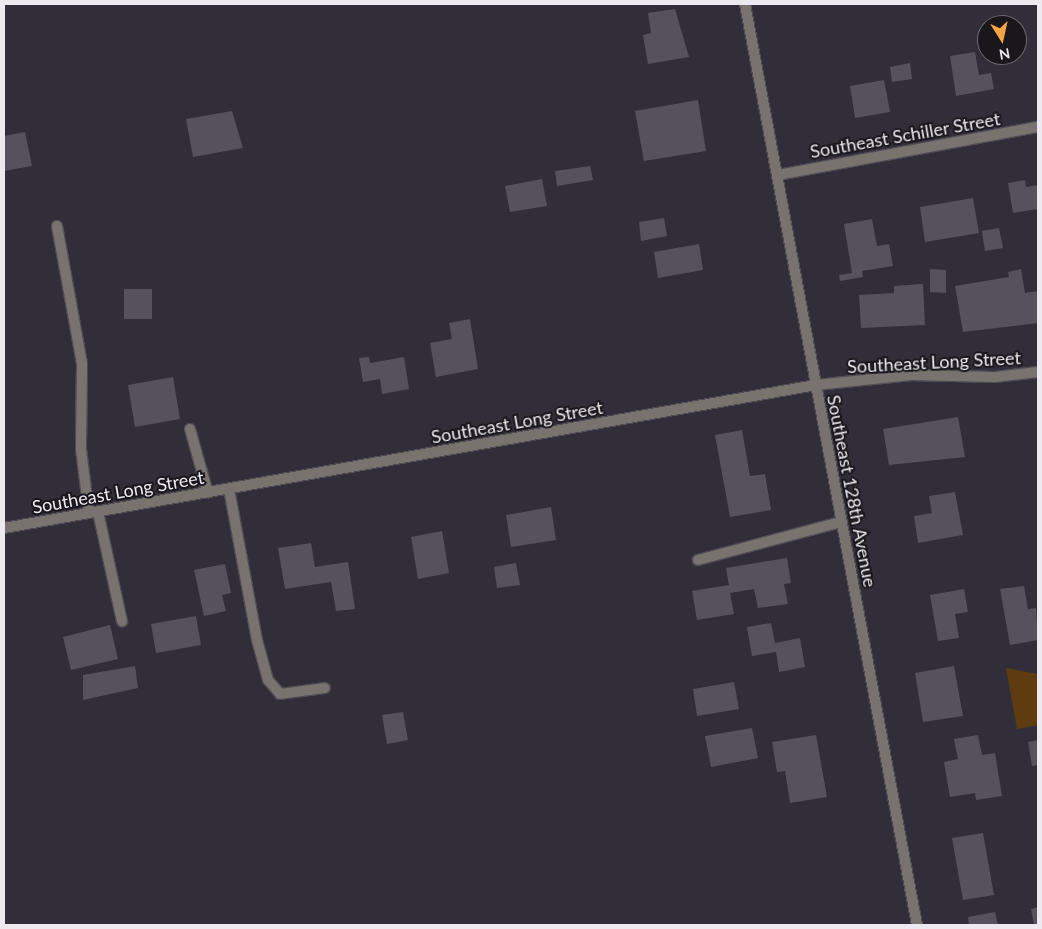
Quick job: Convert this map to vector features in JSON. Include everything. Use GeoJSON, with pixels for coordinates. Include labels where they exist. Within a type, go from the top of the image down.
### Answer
{"type":"FeatureCollection","features":[{"type":"Feature","properties":{"kind":"street","name":"Southeast 128th Avenue"},"geometry":{"type":"LineString","coordinates":[[745,4],[917,925]]}},
{"type":"Feature","properties":{"kind":"street","name":"Southeast Schiller Street"},"geometry":{"type":"LineString","coordinates":[[778,175],[1038,127]]}},
{"type":"Feature","properties":{"kind":"street"},"geometry":{"type":"LineString","coordinates":[[57,226],[82,364],[81,449],[93,512],[122,621]]}},
{"type":"Feature","properties":{"kind":"street","name":"Southeast Long Street"},"geometry":{"type":"LineString","coordinates":[[4,528],[816,385],[911,375],[1038,372]]}},
{"type":"Feature","properties":{"kind":"street"},"geometry":{"type":"LineString","coordinates":[[190,429],[208,493]]}},
{"type":"Feature","properties":{"kind":"street"},"geometry":{"type":"LineString","coordinates":[[230,489],[257,640],[268,680],[280,694],[325,688]]}},
{"type":"Feature","properties":{"kind":"street"},"geometry":{"type":"LineString","coordinates":[[698,560],[841,522]]}},
{"type":"Feature","properties":{"kind":"shaded area"},"geometry":{"type":"Polygon","coordinates":[[[1006,668],[1038,674],[1038,725],[1017,729],[1006,668]]]}},
{"type":"Feature","properties":{"kind":"building"},"geometry":{"type":"Polygon","coordinates":[[[675,9],[689,57],[648,64],[643,35],[651,33],[648,13],[675,9]]]}},
{"type":"Feature","properties":{"kind":"building"},"geometry":{"type":"Polygon","coordinates":[[[975,52],[979,75],[991,73],[994,89],[956,96],[950,56],[975,52]]]}},
{"type":"Feature","properties":{"kind":"building"},"geometry":{"type":"Polygon","coordinates":[[[910,63],[912,79],[892,82],[890,67],[910,63]]]}},
{"type":"Feature","properties":{"kind":"building"},"geometry":{"type":"Polygon","coordinates":[[[884,80],[890,112],[855,118],[850,86],[884,80]]]}},
{"type":"Feature","properties":{"kind":"building"},"geometry":{"type":"Polygon","coordinates":[[[698,100],[706,151],[644,161],[635,111],[698,100]]]}},
{"type":"Feature","properties":{"kind":"building"},"geometry":{"type":"Polygon","coordinates":[[[232,111],[243,148],[193,157],[186,119],[232,111]]]}},
{"type":"Feature","properties":{"kind":"building"},"geometry":{"type":"Polygon","coordinates":[[[25,132],[32,166],[4,171],[4,136],[25,132]]]}},
{"type":"Feature","properties":{"kind":"building"},"geometry":{"type":"Polygon","coordinates":[[[590,166],[593,180],[557,186],[555,171],[590,166]]]}},
{"type":"Feature","properties":{"kind":"building"},"geometry":{"type":"Polygon","coordinates":[[[542,179],[547,206],[510,212],[505,186],[542,179]]]}},
{"type":"Feature","properties":{"kind":"building"},"geometry":{"type":"Polygon","coordinates":[[[1025,180],[1026,187],[1038,185],[1038,209],[1013,213],[1008,183],[1025,180]]]}},
{"type":"Feature","properties":{"kind":"building"},"geometry":{"type":"Polygon","coordinates":[[[973,198],[979,233],[925,242],[920,207],[973,198]]]}},
{"type":"Feature","properties":{"kind":"building"},"geometry":{"type":"Polygon","coordinates":[[[664,218],[667,236],[641,241],[639,222],[664,218]]]}},
{"type":"Feature","properties":{"kind":"building"},"geometry":{"type":"Polygon","coordinates":[[[872,219],[877,246],[889,244],[893,266],[862,271],[863,277],[840,281],[839,275],[852,273],[844,224],[872,219]]]}},
{"type":"Feature","properties":{"kind":"building"},"geometry":{"type":"Polygon","coordinates":[[[999,228],[1003,248],[985,251],[982,231],[999,228]]]}},
{"type":"Feature","properties":{"kind":"building"},"geometry":{"type":"Polygon","coordinates":[[[699,244],[703,270],[658,278],[654,252],[699,244]]]}},
{"type":"Feature","properties":{"kind":"building"},"geometry":{"type":"Polygon","coordinates":[[[930,269],[946,270],[946,293],[930,292],[930,269]]]}},
{"type":"Feature","properties":{"kind":"building"},"geometry":{"type":"Polygon","coordinates":[[[1021,269],[1025,293],[1038,291],[1038,323],[963,332],[955,286],[1009,277],[1008,272],[1021,269]]]}},
{"type":"Feature","properties":{"kind":"building"},"geometry":{"type":"Polygon","coordinates":[[[923,284],[925,325],[861,328],[859,295],[894,293],[894,286],[923,284]]]}},
{"type":"Feature","properties":{"kind":"building"},"geometry":{"type":"Polygon","coordinates":[[[124,289],[152,289],[152,319],[124,319],[124,289]]]}},
{"type":"Feature","properties":{"kind":"building"},"geometry":{"type":"Polygon","coordinates":[[[470,319],[478,369],[436,377],[430,343],[452,339],[449,323],[470,319]]]}},
{"type":"Feature","properties":{"kind":"building"},"geometry":{"type":"Polygon","coordinates":[[[369,357],[370,363],[404,357],[409,389],[382,394],[380,379],[363,382],[359,358],[369,357]]]}},
{"type":"Feature","properties":{"kind":"building"},"geometry":{"type":"Polygon","coordinates":[[[173,377],[180,419],[135,427],[128,385],[173,377]]]}},
{"type":"Feature","properties":{"kind":"building"},"geometry":{"type":"Polygon","coordinates":[[[958,417],[965,457],[889,465],[883,429],[958,417]]]}},
{"type":"Feature","properties":{"kind":"building"},"geometry":{"type":"Polygon","coordinates":[[[742,430],[750,476],[765,474],[771,510],[730,517],[715,435],[742,430]]]}},
{"type":"Feature","properties":{"kind":"building"},"geometry":{"type":"Polygon","coordinates":[[[955,492],[963,535],[918,543],[914,516],[932,513],[929,496],[955,492]]]}},
{"type":"Feature","properties":{"kind":"building"},"geometry":{"type":"Polygon","coordinates":[[[551,507],[556,540],[511,547],[506,515],[551,507]]]}},
{"type":"Feature","properties":{"kind":"building"},"geometry":{"type":"Polygon","coordinates":[[[442,531],[449,573],[418,579],[411,537],[442,531]]]}},
{"type":"Feature","properties":{"kind":"building"},"geometry":{"type":"Polygon","coordinates":[[[311,543],[315,567],[348,562],[355,609],[336,611],[331,582],[285,589],[278,548],[311,543]]]}},
{"type":"Feature","properties":{"kind":"building"},"geometry":{"type":"Polygon","coordinates":[[[787,558],[791,583],[784,584],[788,604],[758,608],[754,589],[730,593],[734,614],[697,620],[692,591],[729,585],[726,568],[787,558]]]}},
{"type":"Feature","properties":{"kind":"building"},"geometry":{"type":"Polygon","coordinates":[[[516,563],[520,585],[497,588],[494,567],[516,563]]]}},
{"type":"Feature","properties":{"kind":"building"},"geometry":{"type":"Polygon","coordinates":[[[225,564],[231,593],[222,595],[226,611],[204,616],[194,570],[225,564]]]}},
{"type":"Feature","properties":{"kind":"building"},"geometry":{"type":"Polygon","coordinates":[[[1024,586],[1028,609],[1036,608],[1038,640],[1010,645],[1000,589],[1024,586]]]}},
{"type":"Feature","properties":{"kind":"building"},"geometry":{"type":"Polygon","coordinates":[[[964,589],[968,612],[955,614],[959,638],[938,641],[930,595],[964,589]]]}},
{"type":"Feature","properties":{"kind":"building"},"geometry":{"type":"Polygon","coordinates":[[[196,616],[201,645],[156,653],[151,624],[196,616]]]}},
{"type":"Feature","properties":{"kind":"building"},"geometry":{"type":"Polygon","coordinates":[[[771,623],[775,643],[800,638],[805,667],[779,672],[776,652],[752,656],[747,627],[771,623]]]}},
{"type":"Feature","properties":{"kind":"building"},"geometry":{"type":"Polygon","coordinates":[[[110,625],[118,659],[71,670],[63,637],[110,625]]]}},
{"type":"Feature","properties":{"kind":"building"},"geometry":{"type":"Polygon","coordinates":[[[135,666],[138,688],[83,700],[83,675],[135,666]]]}},
{"type":"Feature","properties":{"kind":"building"},"geometry":{"type":"Polygon","coordinates":[[[954,666],[963,716],[923,722],[915,673],[954,666]]]}},
{"type":"Feature","properties":{"kind":"building"},"geometry":{"type":"Polygon","coordinates":[[[734,682],[739,709],[697,716],[693,689],[734,682]]]}},
{"type":"Feature","properties":{"kind":"building"},"geometry":{"type":"Polygon","coordinates":[[[403,712],[408,740],[387,744],[382,715],[403,712]]]}},
{"type":"Feature","properties":{"kind":"building"},"geometry":{"type":"Polygon","coordinates":[[[752,728],[758,758],[711,767],[705,736],[752,728]]]}},
{"type":"Feature","properties":{"kind":"building"},"geometry":{"type":"Polygon","coordinates":[[[816,735],[827,797],[790,803],[785,771],[777,772],[772,742],[816,735]]]}},
{"type":"Feature","properties":{"kind":"building"},"geometry":{"type":"Polygon","coordinates":[[[978,735],[982,755],[995,753],[1002,796],[976,800],[975,793],[950,797],[944,762],[958,759],[954,739],[978,735]]]}},
{"type":"Feature","properties":{"kind":"building"},"geometry":{"type":"Polygon","coordinates":[[[1038,740],[1038,765],[1032,766],[1028,742],[1038,740]]]}},
{"type":"Feature","properties":{"kind":"building"},"geometry":{"type":"Polygon","coordinates":[[[983,833],[994,895],[963,900],[952,838],[983,833]]]}},
{"type":"Feature","properties":{"kind":"building"},"geometry":{"type":"Polygon","coordinates":[[[1038,907],[1038,925],[1034,925],[1031,909],[1038,907]]]}},
{"type":"Feature","properties":{"kind":"building"},"geometry":{"type":"Polygon","coordinates":[[[995,912],[998,925],[969,925],[968,917],[995,912]]]}}]}
